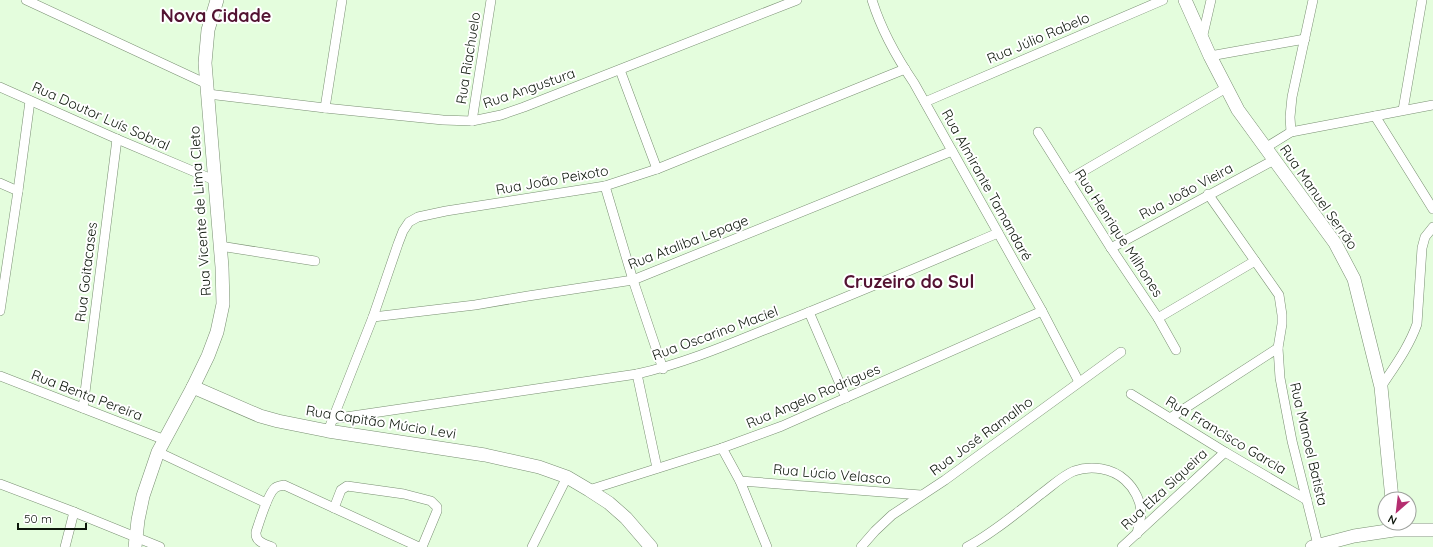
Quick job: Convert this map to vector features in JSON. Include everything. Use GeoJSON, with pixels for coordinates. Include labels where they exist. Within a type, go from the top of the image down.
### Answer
{"type":"FeatureCollection","features":[{"type":"Feature","properties":{"kind":"street","name":"Rua Angustura"},"geometry":{"type":"LineString","coordinates":[[26,0],[208,89],[325,108],[443,120],[472,121],[512,111],[797,0]]}},
{"type":"Feature","properties":{"kind":"street","name":"Rua Vicente de Lima Cleto"},"geometry":{"type":"LineString","coordinates":[[135,542],[143,496],[158,452],[194,387],[217,332],[223,304],[220,246],[205,63],[208,30],[217,0]]}},
{"type":"Feature","properties":{"kind":"street"},"geometry":{"type":"LineString","coordinates":[[325,108],[342,0]]}},
{"type":"Feature","properties":{"kind":"street","name":"Rua Riachuelo"},"geometry":{"type":"LineString","coordinates":[[472,121],[491,0]]}},
{"type":"Feature","properties":{"kind":"street","name":"Rua Almirante Tamandaré"},"geometry":{"type":"LineString","coordinates":[[872,0],[890,43],[925,102],[1042,312],[1079,382]]}},
{"type":"Feature","properties":{"kind":"street","name":"Rua Júlio Rabelo"},"geometry":{"type":"LineString","coordinates":[[925,102],[1163,0]]}},
{"type":"Feature","properties":{"kind":"street","name":"Rua Manuel Serrão"},"geometry":{"type":"LineString","coordinates":[[1185,0],[1210,56],[1245,121],[1335,243],[1354,278],[1380,387],[1391,491]]}},
{"type":"Feature","properties":{"kind":"street"},"geometry":{"type":"LineString","coordinates":[[1202,39],[1211,0]]}},
{"type":"Feature","properties":{"kind":"street"},"geometry":{"type":"LineString","coordinates":[[1291,132],[1290,117],[1292,97],[1313,0]]}},
{"type":"Feature","properties":{"kind":"street"},"geometry":{"type":"LineString","coordinates":[[1403,110],[1422,0]]}},
{"type":"Feature","properties":{"kind":"street"},"geometry":{"type":"LineString","coordinates":[[1210,56],[1305,39]]}},
{"type":"Feature","properties":{"kind":"street","name":"Rua João Peixoto"},"geometry":{"type":"LineString","coordinates":[[330,425],[373,317],[403,231],[409,222],[418,217],[446,211],[605,186],[657,169],[905,69]]}},
{"type":"Feature","properties":{"kind":"street"},"geometry":{"type":"LineString","coordinates":[[620,70],[657,169]]}},
{"type":"Feature","properties":{"kind":"street","name":"Rua Doutor Luís Sobral"},"geometry":{"type":"LineString","coordinates":[[0,87],[214,180]]}},
{"type":"Feature","properties":{"kind":"street"},"geometry":{"type":"LineString","coordinates":[[1068,180],[1226,88]]}},
{"type":"Feature","properties":{"kind":"street"},"geometry":{"type":"LineString","coordinates":[[0,311],[30,101]]}},
{"type":"Feature","properties":{"kind":"street"},"geometry":{"type":"LineString","coordinates":[[1265,148],[1291,132],[1433,105]]}},
{"type":"Feature","properties":{"kind":"street"},"geometry":{"type":"LineString","coordinates":[[1375,116],[1433,209]]}},
{"type":"Feature","properties":{"kind":"street","name":"Rua Henrique Milhones"},"geometry":{"type":"LineString","coordinates":[[1038,132],[1111,248],[1158,318],[1176,350]]}},
{"type":"Feature","properties":{"kind":"street","name":"Rua Goitacases"},"geometry":{"type":"LineString","coordinates":[[83,408],[117,139]]}},
{"type":"Feature","properties":{"kind":"street","name":"Rua Ataliba Lepage"},"geometry":{"type":"LineString","coordinates":[[373,317],[475,306],[528,296],[633,280],[952,151]]}},
{"type":"Feature","properties":{"kind":"street","name":"Rua João Vieira"},"geometry":{"type":"LineString","coordinates":[[1111,248],[1208,194],[1274,160]]}},
{"type":"Feature","properties":{"kind":"street"},"geometry":{"type":"LineString","coordinates":[[0,183],[18,191]]}},
{"type":"Feature","properties":{"kind":"street"},"geometry":{"type":"LineString","coordinates":[[605,186],[633,280],[663,369]]}},
{"type":"Feature","properties":{"kind":"street","name":"Rua Manoel Batista"},"geometry":{"type":"LineString","coordinates":[[1208,194],[1279,295],[1282,324],[1278,348],[1280,378],[1292,441],[1307,500],[1315,546]]}},
{"type":"Feature","properties":{"kind":"street"},"geometry":{"type":"LineString","coordinates":[[1380,387],[1406,346],[1417,324],[1422,248],[1425,237],[1433,227]]}},
{"type":"Feature","properties":{"kind":"street","name":"Rua Oscarino Maciel"},"geometry":{"type":"LineString","coordinates":[[330,425],[663,369],[696,358],[998,233]]}},
{"type":"Feature","properties":{"kind":"street"},"geometry":{"type":"LineString","coordinates":[[220,246],[315,261]]}},
{"type":"Feature","properties":{"kind":"street"},"geometry":{"type":"LineString","coordinates":[[1158,318],[1255,261]]}},
{"type":"Feature","properties":{"kind":"street"},"geometry":{"type":"LineString","coordinates":[[809,312],[846,398]]}},
{"type":"Feature","properties":{"kind":"street","name":"Rua Angelo Rodrigues"},"geometry":{"type":"LineString","coordinates":[[589,490],[722,448],[782,426],[1042,312]]}},
{"type":"Feature","properties":{"kind":"street"},"geometry":{"type":"LineString","coordinates":[[1170,418],[1278,348]]}},
{"type":"Feature","properties":{"kind":"street","name":"Rua José Ramalho"},"geometry":{"type":"LineString","coordinates":[[861,547],[875,531],[892,516],[945,480],[1121,352]]}},
{"type":"Feature","properties":{"kind":"street"},"geometry":{"type":"LineString","coordinates":[[636,374],[657,468]]}},
{"type":"Feature","properties":{"kind":"street","name":"Rua Benta Pereira"},"geometry":{"type":"LineString","coordinates":[[0,376],[164,440]]}},
{"type":"Feature","properties":{"kind":"street","name":"Rua Capitão Múcio Levi"},"geometry":{"type":"LineString","coordinates":[[194,387],[260,416],[278,421],[330,425],[539,467],[567,477],[609,503],[626,518],[651,547]]}},
{"type":"Feature","properties":{"kind":"street","name":"Rua Francisco Garcia"},"geometry":{"type":"LineString","coordinates":[[1131,394],[1224,452],[1307,500]]}},
{"type":"Feature","properties":{"kind":"street"},"geometry":{"type":"LineString","coordinates":[[722,448],[740,481],[767,547]]}},
{"type":"Feature","properties":{"kind":"street"},"geometry":{"type":"LineString","coordinates":[[158,452],[266,503]]}},
{"type":"Feature","properties":{"kind":"street","name":"Rua Elza Siqueira"},"geometry":{"type":"LineString","coordinates":[[1122,547],[1224,452]]}},
{"type":"Feature","properties":{"kind":"street"},"geometry":{"type":"LineString","coordinates":[[967,547],[1014,515],[1063,477],[1074,471],[1088,468],[1101,468],[1115,472],[1130,485],[1137,495],[1141,513],[1137,534]]}},
{"type":"Feature","properties":{"kind":"street"},"geometry":{"type":"LineString","coordinates":[[534,546],[567,477]]}},
{"type":"Feature","properties":{"kind":"street","name":"Rua Lúcio Velasco"},"geometry":{"type":"LineString","coordinates":[[740,481],[921,495]]}},
{"type":"Feature","properties":{"kind":"street"},"geometry":{"type":"LineString","coordinates":[[0,484],[74,512],[135,542],[160,547]]}},
{"type":"Feature","properties":{"kind":"street"},"geometry":{"type":"LineString","coordinates":[[272,547],[261,542],[256,536],[256,532],[273,488],[284,485],[419,547]]}},
{"type":"Feature","properties":{"kind":"street"},"geometry":{"type":"LineString","coordinates":[[334,508],[341,490],[347,486],[404,494],[431,502],[437,507],[437,511],[422,547]]}},
{"type":"Feature","properties":{"kind":"street"},"geometry":{"type":"LineString","coordinates":[[64,547],[74,512]]}},
{"type":"Feature","properties":{"kind":"street"},"geometry":{"type":"LineString","coordinates":[[1417,529],[1433,530]]}},
{"type":"Feature","properties":{"kind":"street"},"geometry":{"type":"LineString","coordinates":[[1315,546],[1336,544],[1354,536],[1377,531]]}},
{"type":"Feature","properties":{"kind":"district","name":"Nova Cidade"},"geometry":{"type":"Point","coordinates":[216,16]}},
{"type":"Feature","properties":{"kind":"district","name":"Cruzeiro do Sul"},"geometry":{"type":"Point","coordinates":[909,282]}}]}
